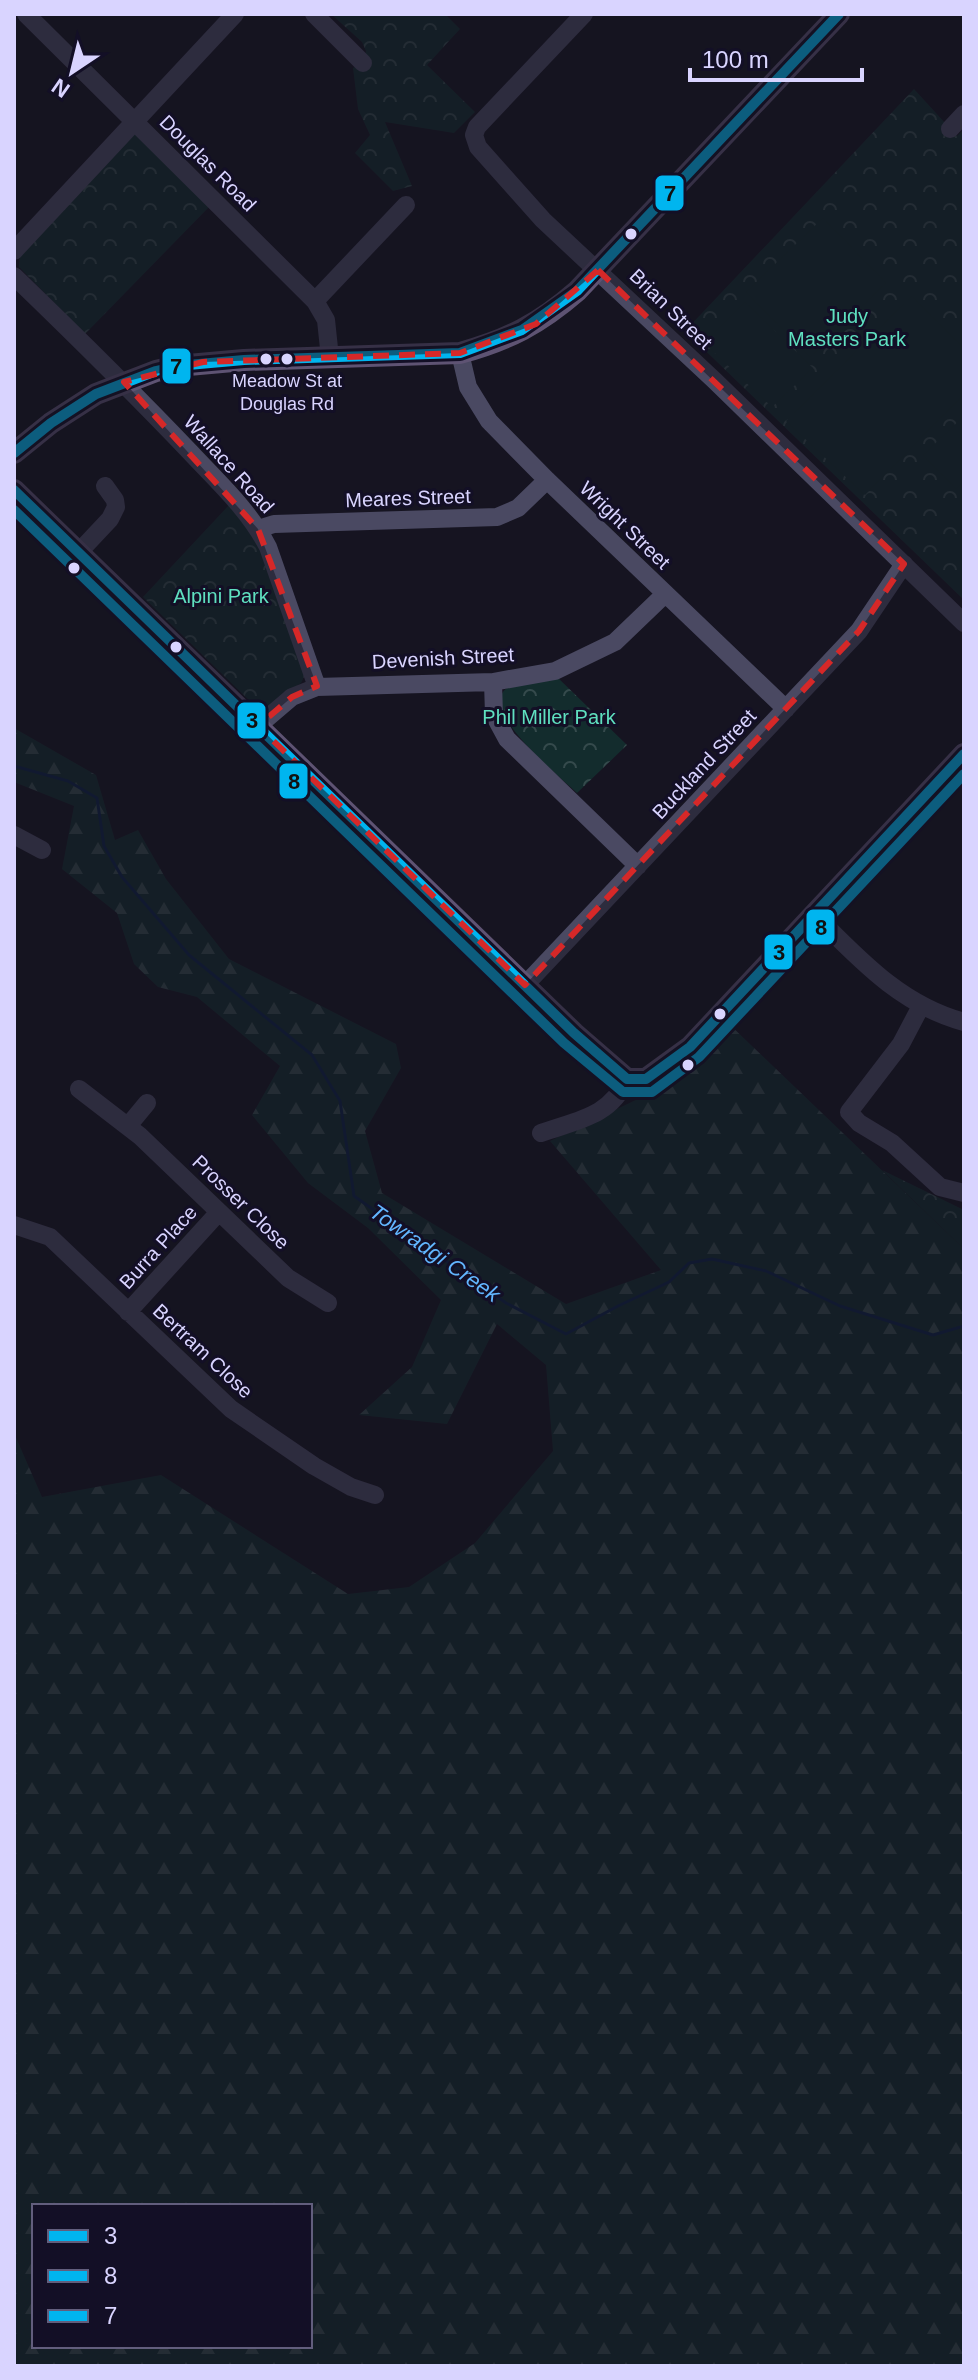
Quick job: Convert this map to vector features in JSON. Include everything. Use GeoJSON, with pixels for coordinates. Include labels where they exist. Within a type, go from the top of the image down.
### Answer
{"type":"FeatureCollection","features":[{"type":"Feature","properties":{"kind":"main road"},"geometry":{"type":"LineString","coordinates":[[14,453],[96,394],[156,371],[203,362],[460,353],[490,345],[536,324],[598,270],[839,14]]}},
{"type":"Feature","properties":{"kind":"main road"},"geometry":{"type":"LineString","coordinates":[[14,490],[525,985],[627,1079],[646,1079],[690,1047],[964,754]]}},
{"type":"Feature","properties":{"kind":"street","name":"Douglas Road"},"geometry":{"type":"LineString","coordinates":[[26,14],[315,301],[326,320],[330,358]]}},
{"type":"Feature","properties":{"kind":"street"},"geometry":{"type":"LineString","coordinates":[[14,251],[235,14]]}},
{"type":"Feature","properties":{"kind":"street"},"geometry":{"type":"LineString","coordinates":[[314,14],[363,63]]}},
{"type":"Feature","properties":{"kind":"street","name":"Brian Street"},"geometry":{"type":"LineString","coordinates":[[571,18],[477,127],[474,135],[478,147],[524,200],[964,623]]}},
{"type":"Feature","properties":{"kind":"street"},"geometry":{"type":"LineString","coordinates":[[950,129],[964,114]]}},
{"type":"Feature","properties":{"kind":"street"},"geometry":{"type":"LineString","coordinates":[[315,301],[406,205]]}},
{"type":"Feature","properties":{"kind":"street","name":"Wallace Road"},"geometry":{"type":"LineString","coordinates":[[14,276],[124,382],[239,503],[268,547],[317,687]]}},
{"type":"Feature","properties":{"kind":"street","name":"Wright Street"},"geometry":{"type":"LineString","coordinates":[[460,353],[468,387],[489,421],[786,709]]}},
{"type":"Feature","properties":{"kind":"street","name":"Meares Street"},"geometry":{"type":"LineString","coordinates":[[258,529],[274,524],[497,517],[518,508],[547,480]]}},
{"type":"Feature","properties":{"kind":"street"},"geometry":{"type":"LineString","coordinates":[[79,552],[114,513],[115,500],[105,486]]}},
{"type":"Feature","properties":{"kind":"street","name":"Buckland Street"},"geometry":{"type":"LineString","coordinates":[[525,985],[859,631],[904,564]]}},
{"type":"Feature","properties":{"kind":"street","name":"Devenish Street"},"geometry":{"type":"LineString","coordinates":[[258,726],[292,697],[317,687],[493,682],[555,671],[615,642],[665,594]]}},
{"type":"Feature","properties":{"kind":"street"},"geometry":{"type":"LineString","coordinates":[[493,682],[494,715],[507,739],[638,866]]}},
{"type":"Feature","properties":{"kind":"street"},"geometry":{"type":"LineString","coordinates":[[14,835],[42,850]]}},
{"type":"Feature","properties":{"kind":"street"},"geometry":{"type":"LineString","coordinates":[[815,915],[865,965],[906,997],[964,1022]]}},
{"type":"Feature","properties":{"kind":"street"},"geometry":{"type":"LineString","coordinates":[[921,1006],[901,1044],[849,1112],[859,1123],[892,1143],[940,1187],[964,1193]]}},
{"type":"Feature","properties":{"kind":"street"},"geometry":{"type":"LineString","coordinates":[[541,1133],[591,1116],[610,1105],[627,1079]]}},
{"type":"Feature","properties":{"kind":"street","name":"Prosser Close"},"geometry":{"type":"LineString","coordinates":[[79,1089],[128,1126],[288,1278],[328,1303]]}},
{"type":"Feature","properties":{"kind":"street"},"geometry":{"type":"LineString","coordinates":[[128,1126],[147,1103]]}},
{"type":"Feature","properties":{"kind":"street","name":"Burra Place"},"geometry":{"type":"LineString","coordinates":[[128,1312],[219,1212]]}},
{"type":"Feature","properties":{"kind":"street","name":"Bertram Close"},"geometry":{"type":"LineString","coordinates":[[14,1225],[50,1237],[231,1409],[314,1466],[351,1487],[375,1495]]}},
{"type":"Feature","properties":{"kind":"highlighted area"},"geometry":{"type":"Polygon","coordinates":[[[598,270],[904,564],[859,631],[525,985],[258,726],[292,697],[317,686],[258,529],[124,382],[203,362],[460,353],[536,324],[598,270]]]}},
{"type":"Feature","properties":{"kind":"green space"},"geometry":{"type":"Polygon","coordinates":[[[331,14],[445,14],[460,29],[427,65],[475,112],[454,133],[385,122],[412,186],[393,191],[355,153],[370,135],[358,109],[353,68],[363,63],[366,51],[362,42],[331,14]]]}},
{"type":"Feature","properties":{"kind":"green space","name":"Judy Masters Park"},"geometry":{"type":"Polygon","coordinates":[[[914,89],[957,136],[964,129],[964,600],[685,331],[914,89]]]}},
{"type":"Feature","properties":{"kind":"green space"},"geometry":{"type":"Polygon","coordinates":[[[135,131],[210,206],[85,334],[19,267],[20,252],[135,131]]]}},
{"type":"Feature","properties":{"kind":"green space"},"geometry":{"type":"Polygon","coordinates":[[[823,218],[886,283],[810,357],[746,292],[823,218]]]}},
{"type":"Feature","properties":{"kind":"green space"},"geometry":{"type":"Polygon","coordinates":[[[912,296],[964,349],[964,394],[865,495],[786,421],[912,296]]]}},
{"type":"Feature","properties":{"kind":"green space"},"geometry":{"type":"Polygon","coordinates":[[[745,302],[813,368],[772,407],[704,343],[745,302]]]}},
{"type":"Feature","properties":{"kind":"green space"},"geometry":{"type":"Polygon","coordinates":[[[964,416],[964,481],[956,489],[923,455],[964,416]]]}},
{"type":"Feature","properties":{"kind":"green space","name":"Alpini Park"},"geometry":{"type":"Polygon","coordinates":[[[230,504],[266,564],[305,675],[301,683],[266,708],[254,705],[143,597],[230,504]]]}},
{"type":"Feature","properties":{"kind":"green space","name":"Phil Miller Park"},"geometry":{"type":"Polygon","coordinates":[[[556,676],[627,745],[577,793],[514,731],[501,703],[503,692],[512,686],[556,676]]]}},
{"type":"Feature","properties":{"kind":"green space"},"geometry":{"type":"Polygon","coordinates":[[[14,728],[96,775],[115,840],[138,830],[166,879],[229,959],[396,1044],[401,1068],[365,1131],[382,1193],[566,1304],[661,1270],[550,1141],[642,1097],[728,1023],[964,1249],[964,2366],[14,2366],[14,1433],[42,1497],[161,1475],[348,1594],[409,1587],[475,1543],[553,1451],[546,1365],[497,1324],[447,1424],[359,1415],[412,1367],[441,1300],[368,1228],[308,1183],[252,1115],[280,1066],[197,997],[158,987],[134,964],[117,913],[62,869],[74,806],[14,782],[14,728]]]}},
{"type":"Feature","properties":{"kind":"green space"},"geometry":{"type":"Polygon","coordinates":[[[882,1170],[964,1210],[964,1249],[882,1170]]]}},
{"type":"Feature","properties":{"kind":"waterway","name":"Towradgi Creek"},"geometry":{"type":"LineString","coordinates":[[14,766],[68,781],[97,798],[104,846],[122,877],[189,955],[312,1055],[340,1101],[354,1196],[506,1303],[566,1334],[669,1282],[689,1263],[712,1259],[766,1271],[840,1306],[933,1335],[964,1326]]}},
{"type":"Feature","properties":{"kind":"transit line","name":"7"},"geometry":{"type":"LineString","coordinates":[[14,453],[51,423],[96,394],[156,371],[244,360],[460,353],[522,330],[577,291],[839,14]]}},
{"type":"Feature","properties":{"kind":"transit line","name":"3"},"geometry":{"type":"LineString","coordinates":[[14,490],[574,1033],[627,1079],[646,1079],[690,1047],[964,754]]}},
{"type":"Feature","properties":{"kind":"transit line","name":"8"},"geometry":{"type":"LineString","coordinates":[[14,510],[564,1043],[623,1092],[652,1092],[699,1057],[964,774]]}},
{"type":"Feature","properties":{"kind":"place","name":"Meadow St at Douglas Rd"},"geometry":{"type":"Point","coordinates":[287,359]}}]}
